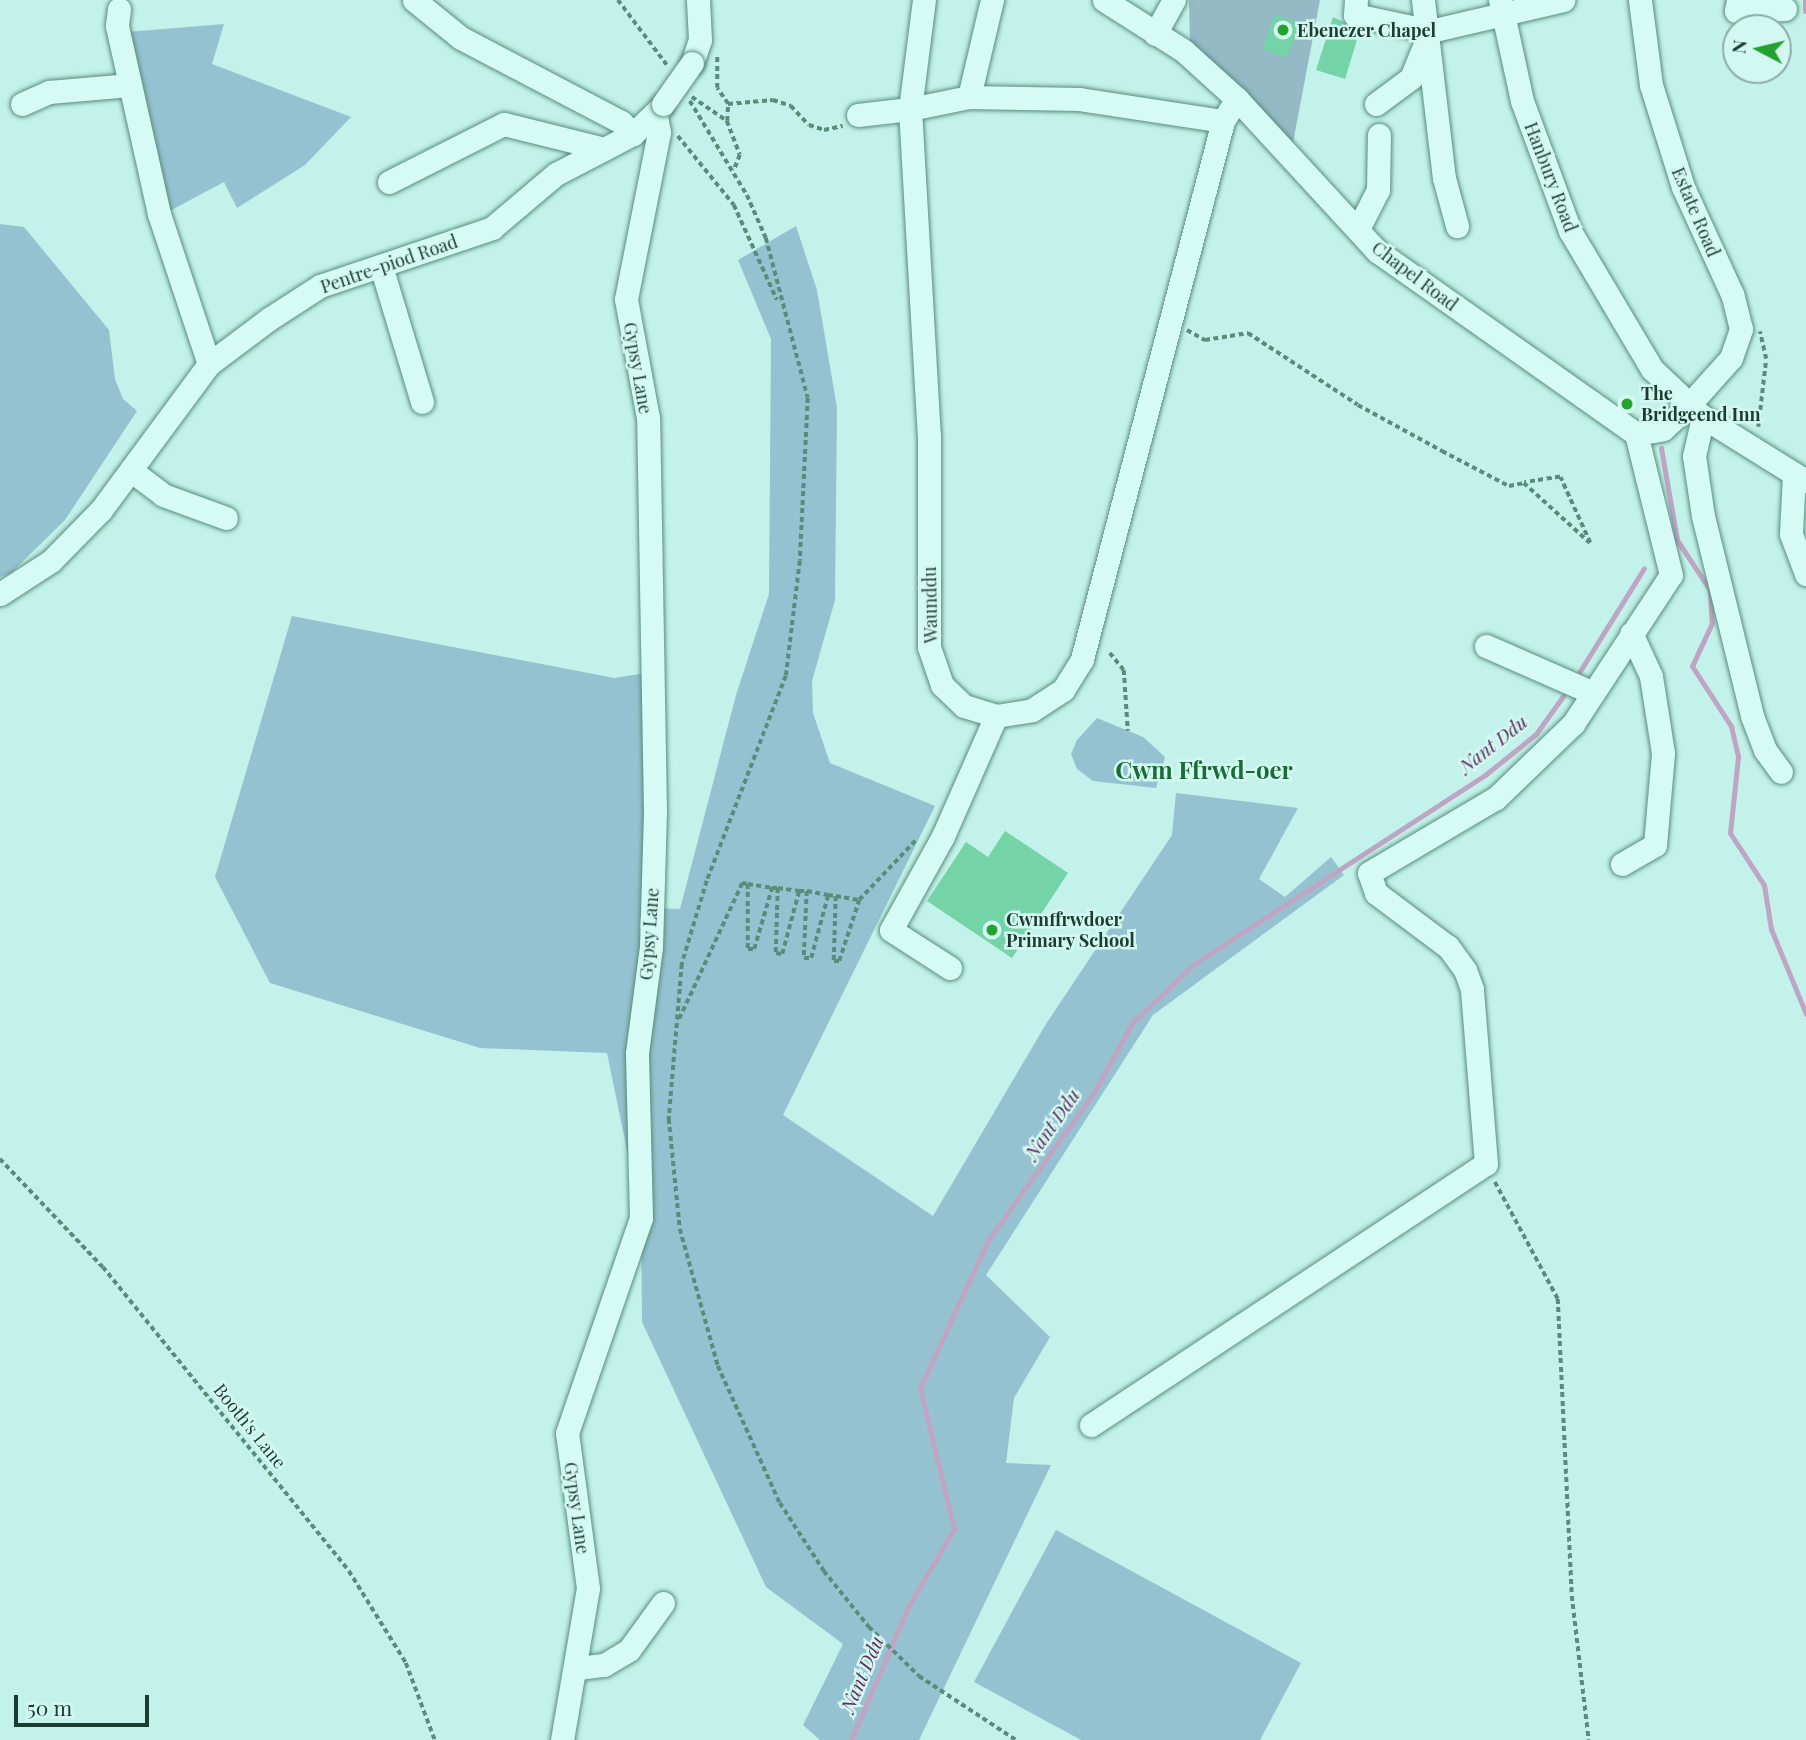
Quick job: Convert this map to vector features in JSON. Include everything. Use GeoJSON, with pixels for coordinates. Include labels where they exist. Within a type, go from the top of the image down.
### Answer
{"type":"FeatureCollection","features":[{"type":"Feature","properties":{"kind":"street"},"geometry":{"type":"LineString","coordinates":[[414,0],[461,38],[621,122],[633,134]]}},
{"type":"Feature","properties":{"kind":"street","name":"Pentre-piod Road"},"geometry":{"type":"LineString","coordinates":[[0,594],[51,561],[133,472],[209,364],[320,286],[492,228],[556,174],[633,134],[659,116],[700,40],[698,0]]}},
{"type":"Feature","properties":{"kind":"street","name":"Waunddu"},"geometry":{"type":"LineString","coordinates":[[924,0],[910,109],[929,436],[929,647],[942,685],[964,706],[996,716],[1032,710],[1063,690],[1082,659],[1223,121],[1237,99]]}},
{"type":"Feature","properties":{"kind":"street"},"geometry":{"type":"LineString","coordinates":[[969,97],[992,0]]}},
{"type":"Feature","properties":{"kind":"street","name":"Chapel Road"},"geometry":{"type":"LineString","coordinates":[[1104,0],[1184,51],[1237,99],[1377,251],[1636,434]]}},
{"type":"Feature","properties":{"kind":"street"},"geometry":{"type":"LineString","coordinates":[[1155,34],[1174,0]]}},
{"type":"Feature","properties":{"kind":"street"},"geometry":{"type":"LineString","coordinates":[[1356,0],[1354,15],[1430,31],[1501,6],[1563,0]]}},
{"type":"Feature","properties":{"kind":"street"},"geometry":{"type":"LineString","coordinates":[[1423,0],[1430,31],[1444,178],[1457,226]]}},
{"type":"Feature","properties":{"kind":"street","name":"Estate Road"},"geometry":{"type":"LineString","coordinates":[[1640,0],[1651,85],[1683,187],[1732,294],[1741,329],[1731,358],[1696,412]]}},
{"type":"Feature","properties":{"kind":"street"},"geometry":{"type":"LineString","coordinates":[[1738,0],[1736,11],[1785,9]]}},
{"type":"Feature","properties":{"kind":"street","name":"Hanbury Road"},"geometry":{"type":"LineString","coordinates":[[1501,6],[1522,101],[1570,231],[1652,369],[1696,412],[1800,477]]}},
{"type":"Feature","properties":{"kind":"street"},"geometry":{"type":"LineString","coordinates":[[119,9],[117,26],[159,214],[209,364]]}},
{"type":"Feature","properties":{"kind":"street"},"geometry":{"type":"LineString","coordinates":[[1376,104],[1411,78],[1430,31]]}},
{"type":"Feature","properties":{"kind":"street"},"geometry":{"type":"LineString","coordinates":[[22,104],[49,92],[130,85]]}},
{"type":"Feature","properties":{"kind":"street"},"geometry":{"type":"LineString","coordinates":[[858,115],[910,109],[969,97],[1080,99],[1223,121]]}},
{"type":"Feature","properties":{"kind":"street","name":"Gypsy Lane"},"geometry":{"type":"LineString","coordinates":[[562,1740],[578,1668],[588,1588],[567,1433],[641,1218],[638,1053],[650,947],[655,811],[648,418],[626,299],[659,116]]}},
{"type":"Feature","properties":{"kind":"street"},"geometry":{"type":"LineString","coordinates":[[389,182],[504,124],[604,149]]}},
{"type":"Feature","properties":{"kind":"street"},"geometry":{"type":"LineString","coordinates":[[1358,229],[1378,190],[1379,135]]}},
{"type":"Feature","properties":{"kind":"street"},"geometry":{"type":"LineString","coordinates":[[381,267],[422,402]]}},
{"type":"Feature","properties":{"kind":"street"},"geometry":{"type":"LineString","coordinates":[[1091,1425],[1486,1164],[1472,989],[1465,970],[1448,947],[1376,893],[1369,873],[1496,798],[1573,724],[1671,575],[1636,434],[1663,429],[1696,412],[1695,456],[1703,516],[1752,716],[1765,750],[1781,772]]}},
{"type":"Feature","properties":{"kind":"street"},"geometry":{"type":"LineString","coordinates":[[133,472],[163,495],[226,518]]}},
{"type":"Feature","properties":{"kind":"street"},"geometry":{"type":"LineString","coordinates":[[1800,477],[1791,534],[1806,575]]}},
{"type":"Feature","properties":{"kind":"street"},"geometry":{"type":"LineString","coordinates":[[1622,864],[1656,845],[1662,766],[1651,676],[1631,633]]}},
{"type":"Feature","properties":{"kind":"street"},"geometry":{"type":"LineString","coordinates":[[1486,646],[1593,693]]}},
{"type":"Feature","properties":{"kind":"street"},"geometry":{"type":"LineString","coordinates":[[950,968],[891,930],[943,836],[996,716]]}},
{"type":"Feature","properties":{"kind":"street"},"geometry":{"type":"LineString","coordinates":[[578,1668],[604,1665],[629,1650],[663,1603]]}},
{"type":"Feature","properties":{"kind":"path"},"geometry":{"type":"LineString","coordinates":[[618,0],[683,69]]}},
{"type":"Feature","properties":{"kind":"path"},"geometry":{"type":"LineString","coordinates":[[717,52],[717,88],[729,104],[727,121],[740,155],[734,172]]}},
{"type":"Feature","properties":{"kind":"path"},"geometry":{"type":"LineString","coordinates":[[727,121],[701,99],[687,96],[734,172],[766,238],[808,398],[800,561],[786,676],[707,881],[682,964],[669,1119],[680,1229],[718,1366],[780,1503],[824,1571],[869,1628],[919,1676],[1016,1740]]}},
{"type":"Feature","properties":{"kind":"path"},"geometry":{"type":"LineString","coordinates":[[729,104],[772,100],[791,106],[809,125],[824,131],[850,125],[858,115]]}},
{"type":"Feature","properties":{"kind":"path"},"geometry":{"type":"LineString","coordinates":[[659,116],[734,205],[777,300]]}},
{"type":"Feature","properties":{"kind":"path"},"geometry":{"type":"LineString","coordinates":[[1182,327],[1205,340],[1248,333],[1430,444],[1508,486],[1524,483],[1560,477],[1590,543],[1524,483]]}},
{"type":"Feature","properties":{"kind":"path"},"geometry":{"type":"LineString","coordinates":[[1110,653],[1124,670],[1128,731]]}},
{"type":"Feature","properties":{"kind":"path"},"geometry":{"type":"LineString","coordinates":[[836,896],[834,961],[859,900],[923,834]]}},
{"type":"Feature","properties":{"kind":"path"},"geometry":{"type":"LineString","coordinates":[[677,1021],[742,883],[859,900]]}},
{"type":"Feature","properties":{"kind":"path"},"geometry":{"type":"LineString","coordinates":[[748,884],[748,948],[754,949],[772,888]]}},
{"type":"Feature","properties":{"kind":"path"},"geometry":{"type":"LineString","coordinates":[[778,888],[776,953],[782,954],[799,891]]}},
{"type":"Feature","properties":{"kind":"path"},"geometry":{"type":"LineString","coordinates":[[807,891],[804,958],[811,958],[828,895]]}},
{"type":"Feature","properties":{"kind":"path","name":"Booth's Lane"},"geometry":{"type":"LineString","coordinates":[[0,1159],[103,1267],[349,1572],[406,1662],[435,1740]]}},
{"type":"Feature","properties":{"kind":"path"},"geometry":{"type":"LineString","coordinates":[[1486,1164],[1558,1298],[1572,1596],[1589,1740]]}},
{"type":"Feature","properties":{"kind":"shaded area"},"geometry":{"type":"Polygon","coordinates":[[[1189,0],[1320,0],[1292,148],[1190,49],[1189,0]]]}},
{"type":"Feature","properties":{"kind":"shaded area"},"geometry":{"type":"Polygon","coordinates":[[[224,24],[212,64],[351,117],[305,165],[237,208],[224,182],[164,214],[127,32],[224,24]]]}},
{"type":"Feature","properties":{"kind":"shaded area"},"geometry":{"type":"Polygon","coordinates":[[[0,224],[24,227],[109,330],[115,379],[123,399],[137,411],[65,520],[11,573],[0,577],[0,224]]]}},
{"type":"Feature","properties":{"kind":"shaded area"},"geometry":{"type":"Polygon","coordinates":[[[796,226],[817,290],[837,408],[835,600],[812,681],[813,713],[830,763],[935,806],[783,1115],[933,1216],[1046,1024],[1172,835],[1176,793],[1298,808],[1259,879],[1285,897],[1331,857],[1344,875],[1153,1015],[986,1275],[1050,1337],[1014,1398],[1006,1463],[1051,1465],[919,1740],[820,1740],[803,1725],[843,1644],[766,1587],[642,1322],[641,1218],[607,1053],[480,1048],[270,983],[215,877],[292,616],[614,678],[652,672],[652,908],[680,909],[736,695],[769,594],[771,339],[738,260],[796,226]]]}},
{"type":"Feature","properties":{"kind":"shaded area"},"geometry":{"type":"Polygon","coordinates":[[[1097,718],[1143,737],[1165,757],[1156,788],[1093,781],[1077,769],[1071,754],[1077,740],[1097,718]]]}},
{"type":"Feature","properties":{"kind":"shaded area"},"geometry":{"type":"Polygon","coordinates":[[[1056,1530],[1301,1663],[1260,1740],[1081,1740],[974,1682],[1056,1530]]]}},
{"type":"Feature","properties":{"kind":"building","name":"Ebenezer Chapel"},"geometry":{"type":"Polygon","coordinates":[[[1275,14],[1300,24],[1286,58],[1262,48],[1275,14]]]}},
{"type":"Feature","properties":{"kind":"building"},"geometry":{"type":"Polygon","coordinates":[[[1333,17],[1360,30],[1345,79],[1316,70],[1333,17]]]}},
{"type":"Feature","properties":{"kind":"building"},"geometry":{"type":"Polygon","coordinates":[[[1005,831],[1068,873],[1012,958],[927,901],[966,842],[988,857],[1005,831]]]}},
{"type":"Feature","properties":{"kind":"waterway"},"geometry":{"type":"LineString","coordinates":[[1805,0],[1805,11]]}},
{"type":"Feature","properties":{"kind":"waterway"},"geometry":{"type":"LineString","coordinates":[[1661,448],[1677,540],[1710,590],[1712,623],[1692,666],[1731,726],[1738,757],[1730,833],[1764,885],[1771,929],[1806,1014]]}},
{"type":"Feature","properties":{"kind":"waterway","name":"Nant Ddu"},"geometry":{"type":"LineString","coordinates":[[1580,671],[1644,568]]}},
{"type":"Feature","properties":{"kind":"waterway","name":"Nant Ddu"},"geometry":{"type":"LineString","coordinates":[[851,1740],[908,1607],[954,1529],[920,1388],[988,1240],[1093,1094],[1132,1023],[1194,964],[1485,775],[1536,734],[1563,696]]}},
{"type":"Feature","properties":{"kind":"place","name":"Ebenezer Chapel"},"geometry":{"type":"Point","coordinates":[1283,30]}},
{"type":"Feature","properties":{"kind":"place","name":"The Bridgeend Inn"},"geometry":{"type":"Point","coordinates":[1627,404]}},
{"type":"Feature","properties":{"kind":"place","name":"Cwmffrwdoer Primary School"},"geometry":{"type":"Point","coordinates":[992,930]}},
{"type":"Feature","properties":{"kind":"district","name":"Cwm Ffrwd-oer"},"geometry":{"type":"Point","coordinates":[1204,770]}}]}
